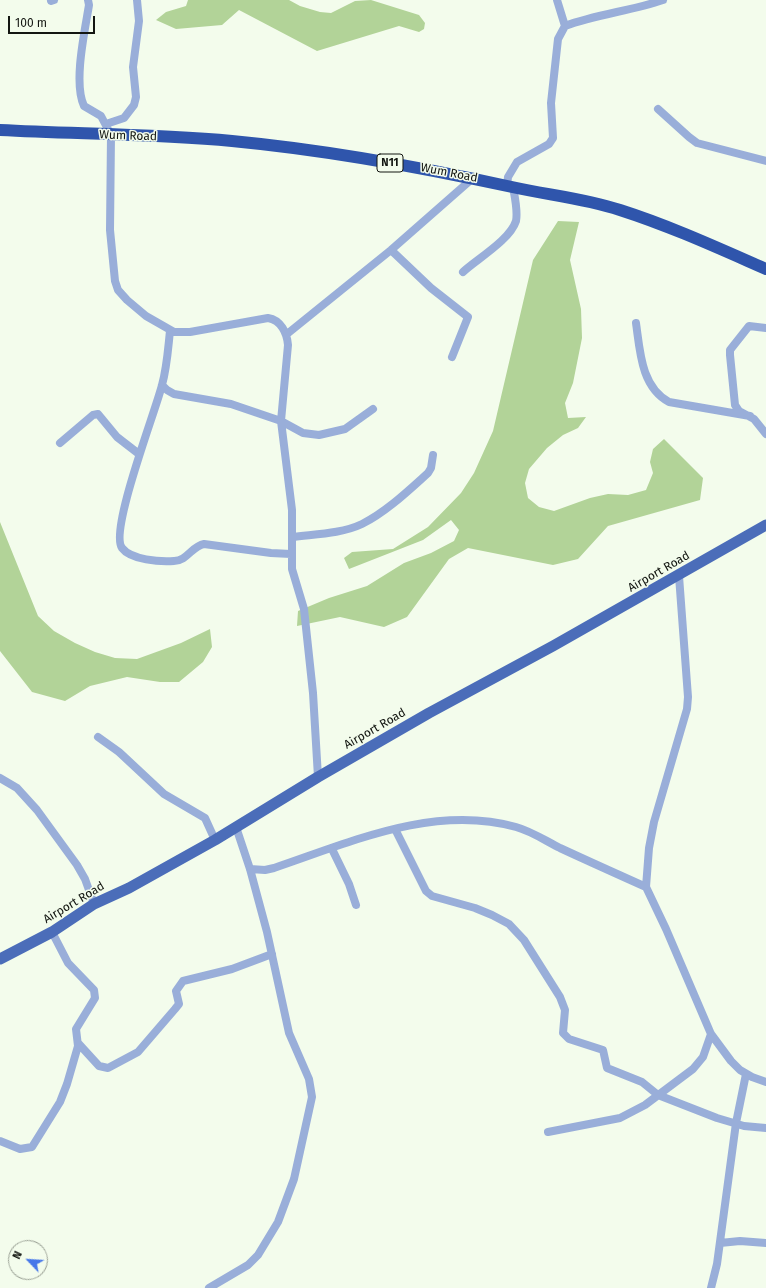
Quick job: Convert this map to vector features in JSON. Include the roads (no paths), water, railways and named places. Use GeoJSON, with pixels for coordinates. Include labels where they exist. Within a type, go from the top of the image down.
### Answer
{"type":"FeatureCollection","features":[{"type":"Feature","properties":{"kind":"highway","name":"Wum Road"},"geometry":{"type":"LineString","coordinates":[[0,130],[108,130],[286,147],[434,170],[567,196],[620,210],[715,247],[766,269]]}},
{"type":"Feature","properties":{"kind":"main road","name":"Airport Road"},"geometry":{"type":"LineString","coordinates":[[0,959],[52,932],[94,904],[129,888],[215,840],[318,777],[429,713],[679,576],[766,525]]}},
{"type":"Feature","properties":{"kind":"street"},"geometry":{"type":"LineString","coordinates":[[88,0],[89,5],[81,64],[82,102],[88,109],[102,116],[108,130],[110,230],[115,281],[118,290],[127,300],[146,316],[170,331],[180,333],[190,332],[268,318],[276,321],[287,334],[288,345],[281,421],[292,510],[292,569],[304,609],[313,693],[318,777]]}},
{"type":"Feature","properties":{"kind":"street"},"geometry":{"type":"LineString","coordinates":[[108,130],[124,118],[134,105],[136,97],[133,67],[139,21],[137,0]]}},
{"type":"Feature","properties":{"kind":"street"},"geometry":{"type":"LineString","coordinates":[[557,0],[566,26]]}},
{"type":"Feature","properties":{"kind":"street"},"geometry":{"type":"LineString","coordinates":[[462,272],[489,252],[512,230],[516,222],[517,214],[508,176],[517,162],[549,144],[553,138],[551,109],[558,39],[566,26],[594,16],[649,5],[663,0]]}},
{"type":"Feature","properties":{"kind":"street"},"geometry":{"type":"LineString","coordinates":[[658,109],[689,138],[697,143],[766,161]]}},
{"type":"Feature","properties":{"kind":"street"},"geometry":{"type":"LineString","coordinates":[[287,334],[328,303],[473,178]]}},
{"type":"Feature","properties":{"kind":"street"},"geometry":{"type":"LineString","coordinates":[[391,250],[431,288],[468,318],[452,357]]}},
{"type":"Feature","properties":{"kind":"street"},"geometry":{"type":"LineString","coordinates":[[636,323],[641,359],[650,385],[661,398],[669,402],[750,416]]}},
{"type":"Feature","properties":{"kind":"street"},"geometry":{"type":"LineString","coordinates":[[766,328],[749,326],[730,352],[735,405],[739,411],[750,416],[766,434]]}},
{"type":"Feature","properties":{"kind":"street"},"geometry":{"type":"LineString","coordinates":[[170,331],[167,366],[138,454],[120,526],[120,544],[130,555],[137,558],[175,562],[185,558],[195,547],[204,544],[271,554],[291,554]]}},
{"type":"Feature","properties":{"kind":"street"},"geometry":{"type":"LineString","coordinates":[[162,385],[174,394],[231,404],[281,421],[304,433],[320,435],[327,435],[345,429],[373,409]]}},
{"type":"Feature","properties":{"kind":"street"},"geometry":{"type":"LineString","coordinates":[[60,443],[93,415],[98,414],[117,437],[138,454]]}},
{"type":"Feature","properties":{"kind":"street"},"geometry":{"type":"LineString","coordinates":[[292,537],[332,532],[362,524],[380,513],[428,473],[431,468],[433,455]]}},
{"type":"Feature","properties":{"kind":"street"},"geometry":{"type":"LineString","coordinates":[[679,576],[688,697],[687,709],[654,822],[649,848],[646,887],[666,929],[711,1034],[731,1061],[746,1074],[766,1082]]}},
{"type":"Feature","properties":{"kind":"street"},"geometry":{"type":"LineString","coordinates":[[98,737],[119,752],[164,794],[205,818],[215,840]]}},
{"type":"Feature","properties":{"kind":"street"},"geometry":{"type":"LineString","coordinates":[[0,778],[17,788],[37,810],[85,879],[94,904]]}},
{"type":"Feature","properties":{"kind":"street"},"geometry":{"type":"LineString","coordinates":[[250,869],[265,870],[274,868],[395,829],[435,820],[494,822],[518,828],[646,887]]}},
{"type":"Feature","properties":{"kind":"street"},"geometry":{"type":"LineString","coordinates":[[209,1288],[248,1265],[266,1244],[278,1222],[294,1179],[311,1106],[312,1088],[289,1033],[272,954],[250,869],[236,827]]}},
{"type":"Feature","properties":{"kind":"street"},"geometry":{"type":"LineString","coordinates":[[395,829],[426,891],[432,896],[492,914],[509,924],[524,940],[560,997],[565,1010],[563,1030],[565,1036],[569,1039],[603,1050],[607,1068],[642,1082],[658,1095],[736,1123],[766,1128]]}},
{"type":"Feature","properties":{"kind":"street"},"geometry":{"type":"LineString","coordinates":[[332,849],[349,884],[356,905]]}},
{"type":"Feature","properties":{"kind":"street"},"geometry":{"type":"LineString","coordinates":[[0,1141],[20,1149],[32,1147],[60,1102],[67,1084],[78,1043],[76,1029],[93,1004],[95,994],[68,963],[52,932]]}},
{"type":"Feature","properties":{"kind":"street"},"geometry":{"type":"LineString","coordinates":[[78,1043],[99,1066],[108,1068],[138,1052],[179,1004],[176,994],[183,981],[232,970],[272,954]]}},
{"type":"Feature","properties":{"kind":"street"},"geometry":{"type":"LineString","coordinates":[[548,1132],[620,1118],[645,1105],[693,1069],[703,1057],[711,1034]]}},
{"type":"Feature","properties":{"kind":"street"},"geometry":{"type":"LineString","coordinates":[[711,1288],[720,1243],[736,1123],[746,1074]]}},
{"type":"Feature","properties":{"kind":"street"},"geometry":{"type":"LineString","coordinates":[[720,1243],[740,1241],[766,1243]]}}]}
